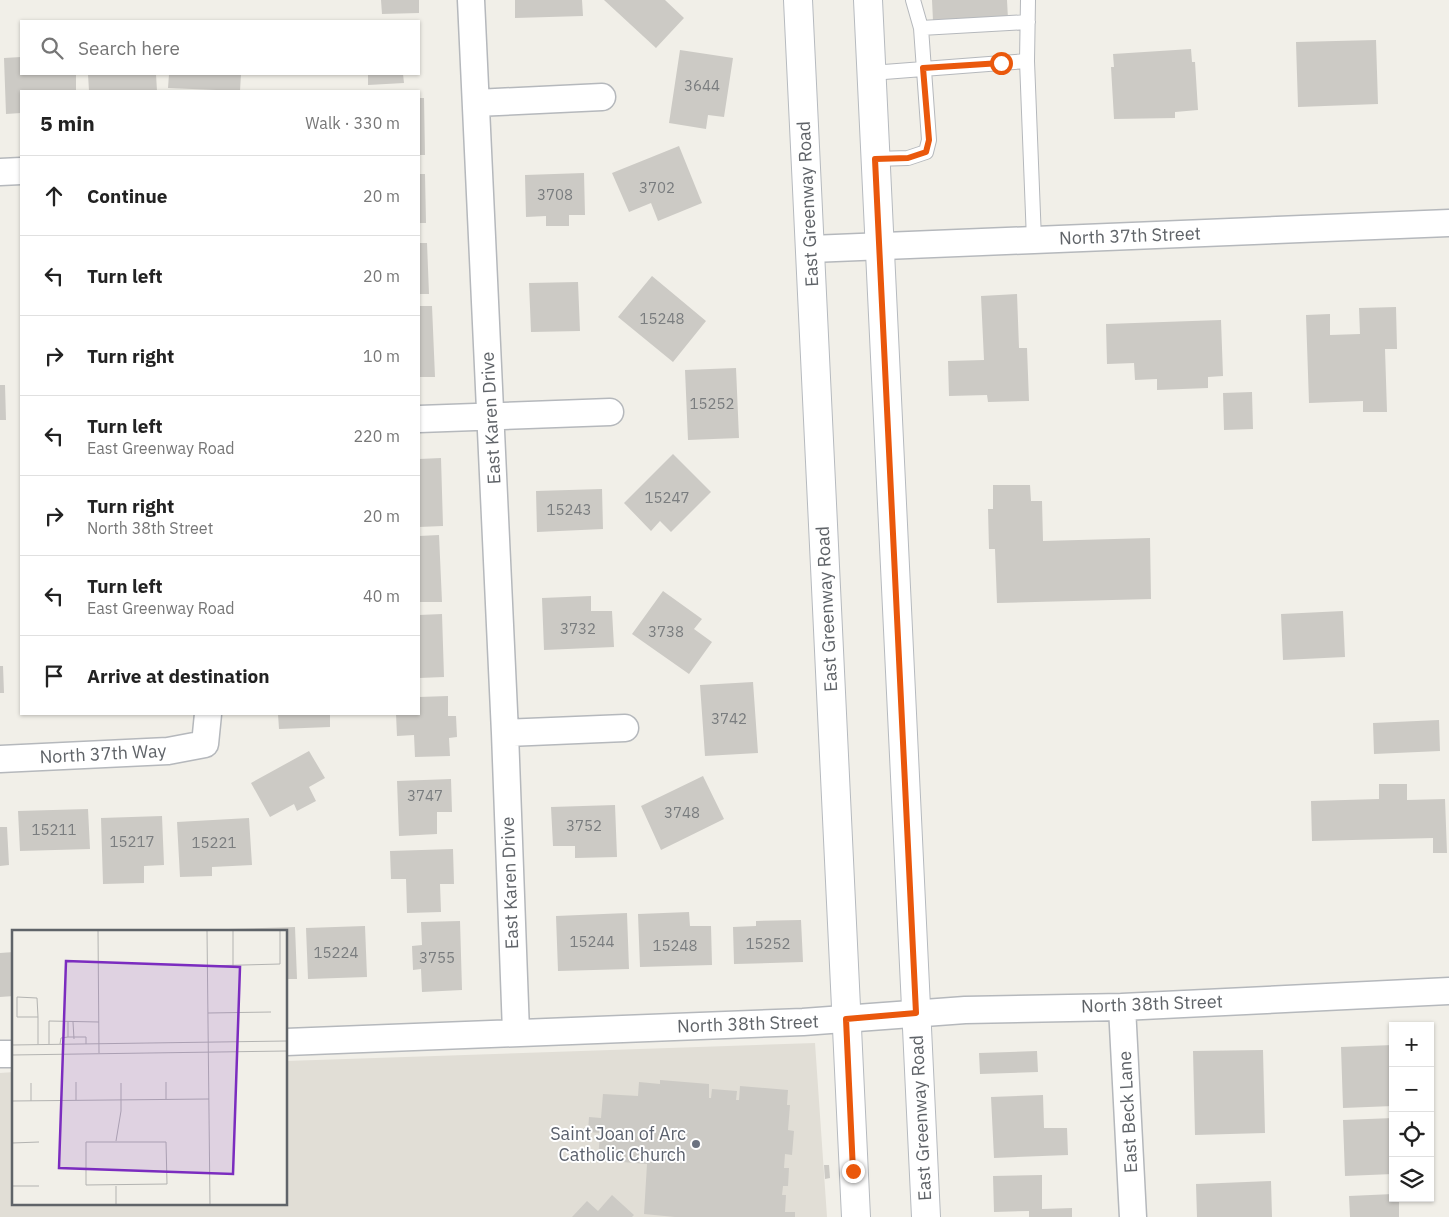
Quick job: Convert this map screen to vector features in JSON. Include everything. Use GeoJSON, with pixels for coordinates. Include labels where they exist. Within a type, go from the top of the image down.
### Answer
{"type":"FeatureCollection","features":[{"type":"Feature","properties":{"kind":"main road","name":"East Greenway Road"},"geometry":{"type":"LineString","coordinates":[[798,0],[856,1217]]}},
{"type":"Feature","properties":{"kind":"main road","name":"East Greenway Road"},"geometry":{"type":"LineString","coordinates":[[868,0],[926,1217]]}},
{"type":"Feature","properties":{"kind":"street","name":"East Karen Drive"},"geometry":{"type":"LineString","coordinates":[[471,0],[505,733],[516,1032]]}},
{"type":"Feature","properties":{"kind":"street"},"geometry":{"type":"LineString","coordinates":[[476,103],[602,97]]}},
{"type":"Feature","properties":{"kind":"street"},"geometry":{"type":"LineString","coordinates":[[0,172],[20,170]]}},
{"type":"Feature","properties":{"kind":"street","name":"North 37th Street"},"geometry":{"type":"LineString","coordinates":[[810,249],[1449,223]]}},
{"type":"Feature","properties":{"kind":"street"},"geometry":{"type":"LineString","coordinates":[[420,419],[610,412]]}},
{"type":"Feature","properties":{"kind":"street","name":"North 37th Way"},"geometry":{"type":"LineString","coordinates":[[0,759],[168,751],[206,744],[208,715]]}},
{"type":"Feature","properties":{"kind":"street"},"geometry":{"type":"LineString","coordinates":[[505,733],[625,728]]}},
{"type":"Feature","properties":{"kind":"street","name":"North 38th Street"},"geometry":{"type":"LineString","coordinates":[[288,1042],[803,1022],[965,1010],[1122,1007],[1449,990]]}},
{"type":"Feature","properties":{"kind":"street","name":"East Beck Lane"},"geometry":{"type":"LineString","coordinates":[[1122,1007],[1133,1217]]}},
{"type":"Feature","properties":{"kind":"lane"},"geometry":{"type":"LineString","coordinates":[[875,159],[908,158],[926,152],[929,140],[921,28],[913,0]]}},
{"type":"Feature","properties":{"kind":"lane"},"geometry":{"type":"LineString","coordinates":[[1028,0],[1027,61],[1034,240]]}},
{"type":"Feature","properties":{"kind":"lane"},"geometry":{"type":"LineString","coordinates":[[921,28],[1028,22]]}},
{"type":"Feature","properties":{"kind":"lane"},"geometry":{"type":"LineString","coordinates":[[871,73],[1027,61]]}},
{"type":"Feature","properties":{"kind":"shaded area"},"geometry":{"type":"Polygon","coordinates":[[[815,1043],[827,1217],[0,1217],[0,1073],[12,1072],[12,1204],[288,1204],[288,1061],[815,1043]]]}},
{"type":"Feature","properties":{"kind":"building"},"geometry":{"type":"Polygon","coordinates":[[[381,0],[419,0],[419,13],[382,14],[381,0]]]}},
{"type":"Feature","properties":{"kind":"building"},"geometry":{"type":"Polygon","coordinates":[[[515,0],[582,0],[583,16],[515,18],[515,0]]]}},
{"type":"Feature","properties":{"kind":"building"},"geometry":{"type":"Polygon","coordinates":[[[604,0],[665,0],[684,18],[656,48],[604,0]]]}},
{"type":"Feature","properties":{"kind":"building"},"geometry":{"type":"Polygon","coordinates":[[[932,0],[1007,0],[1008,19],[933,21],[932,0]]]}},
{"type":"Feature","properties":{"kind":"building"},"geometry":{"type":"Polygon","coordinates":[[[1376,40],[1378,104],[1298,107],[1296,42],[1376,40]]]}},
{"type":"Feature","properties":{"kind":"building"},"geometry":{"type":"Polygon","coordinates":[[[1191,49],[1192,62],[1195,62],[1198,110],[1175,112],[1175,118],[1114,119],[1111,67],[1114,67],[1113,54],[1191,49]]]}},
{"type":"Feature","properties":{"kind":"building"},"geometry":{"type":"Polygon","coordinates":[[[680,50],[733,58],[724,117],[708,115],[706,129],[669,123],[680,50]]]}},
{"type":"Feature","properties":{"kind":"building"},"geometry":{"type":"Polygon","coordinates":[[[20,57],[20,75],[76,75],[76,90],[20,90],[20,113],[6,114],[4,58],[20,57]]]}},
{"type":"Feature","properties":{"kind":"building"},"geometry":{"type":"Polygon","coordinates":[[[88,75],[156,75],[157,90],[89,90],[88,75]]]}},
{"type":"Feature","properties":{"kind":"building"},"geometry":{"type":"Polygon","coordinates":[[[169,75],[241,75],[240,90],[168,88],[169,75]]]}},
{"type":"Feature","properties":{"kind":"building"},"geometry":{"type":"Polygon","coordinates":[[[368,75],[403,75],[404,83],[368,85],[368,75]]]}},
{"type":"Feature","properties":{"kind":"building"},"geometry":{"type":"Polygon","coordinates":[[[420,98],[424,98],[425,155],[420,155],[420,98]]]}},
{"type":"Feature","properties":{"kind":"building"},"geometry":{"type":"Polygon","coordinates":[[[679,146],[702,203],[658,221],[651,203],[629,212],[612,173],[679,146]]]}},
{"type":"Feature","properties":{"kind":"building"},"geometry":{"type":"Polygon","coordinates":[[[584,173],[585,215],[569,215],[569,226],[546,226],[546,216],[526,217],[525,175],[584,173]]]}},
{"type":"Feature","properties":{"kind":"building"},"geometry":{"type":"Polygon","coordinates":[[[420,174],[425,174],[426,223],[420,223],[420,174]]]}},
{"type":"Feature","properties":{"kind":"building"},"geometry":{"type":"Polygon","coordinates":[[[420,243],[427,243],[429,294],[420,294],[420,243]]]}},
{"type":"Feature","properties":{"kind":"building"},"geometry":{"type":"Polygon","coordinates":[[[652,276],[706,321],[673,362],[618,317],[652,276]]]}},
{"type":"Feature","properties":{"kind":"building"},"geometry":{"type":"Polygon","coordinates":[[[578,282],[580,331],[531,332],[529,283],[578,282]]]}},
{"type":"Feature","properties":{"kind":"building"},"geometry":{"type":"Polygon","coordinates":[[[1017,294],[1019,348],[1027,348],[1029,401],[988,402],[987,395],[949,396],[948,361],[984,360],[981,296],[1017,294]]]}},
{"type":"Feature","properties":{"kind":"building"},"geometry":{"type":"Polygon","coordinates":[[[420,306],[432,306],[435,377],[420,377],[420,306]]]}},
{"type":"Feature","properties":{"kind":"building"},"geometry":{"type":"Polygon","coordinates":[[[1396,307],[1397,349],[1385,349],[1387,412],[1363,412],[1363,401],[1309,403],[1306,315],[1330,314],[1330,335],[1360,334],[1359,308],[1396,307]]]}},
{"type":"Feature","properties":{"kind":"building"},"geometry":{"type":"Polygon","coordinates":[[[1221,320],[1223,376],[1208,377],[1208,388],[1157,390],[1157,379],[1135,380],[1134,363],[1107,364],[1106,324],[1221,320]]]}},
{"type":"Feature","properties":{"kind":"building"},"geometry":{"type":"Polygon","coordinates":[[[736,368],[739,438],[688,440],[685,370],[736,368]]]}},
{"type":"Feature","properties":{"kind":"building"},"geometry":{"type":"Polygon","coordinates":[[[0,385],[5,385],[6,420],[0,420],[0,385]]]}},
{"type":"Feature","properties":{"kind":"building"},"geometry":{"type":"Polygon","coordinates":[[[1252,392],[1253,429],[1224,430],[1223,393],[1252,392]]]}},
{"type":"Feature","properties":{"kind":"building"},"geometry":{"type":"Polygon","coordinates":[[[673,454],[711,492],[671,532],[660,521],[651,531],[624,503],[673,454]]]}},
{"type":"Feature","properties":{"kind":"building"},"geometry":{"type":"Polygon","coordinates":[[[441,458],[443,526],[420,527],[420,459],[441,458]]]}},
{"type":"Feature","properties":{"kind":"building"},"geometry":{"type":"Polygon","coordinates":[[[993,485],[1030,485],[1031,501],[1042,501],[1043,541],[1150,538],[1151,599],[997,603],[995,549],[989,549],[988,509],[993,509],[993,485]]]}},
{"type":"Feature","properties":{"kind":"building"},"geometry":{"type":"Polygon","coordinates":[[[602,489],[603,529],[537,532],[536,491],[602,489]]]}},
{"type":"Feature","properties":{"kind":"building"},"geometry":{"type":"Polygon","coordinates":[[[439,535],[442,602],[420,602],[420,536],[439,535]]]}},
{"type":"Feature","properties":{"kind":"building"},"geometry":{"type":"Polygon","coordinates":[[[663,591],[702,619],[694,629],[712,642],[689,674],[632,634],[663,591]]]}},
{"type":"Feature","properties":{"kind":"building"},"geometry":{"type":"Polygon","coordinates":[[[591,596],[591,611],[612,611],[614,647],[544,650],[542,598],[591,596]]]}},
{"type":"Feature","properties":{"kind":"building"},"geometry":{"type":"Polygon","coordinates":[[[1343,611],[1345,657],[1283,660],[1281,614],[1343,611]]]}},
{"type":"Feature","properties":{"kind":"building"},"geometry":{"type":"Polygon","coordinates":[[[442,614],[444,677],[420,678],[420,615],[442,614]]]}},
{"type":"Feature","properties":{"kind":"building"},"geometry":{"type":"Polygon","coordinates":[[[0,666],[3,666],[4,693],[0,693],[0,666]]]}},
{"type":"Feature","properties":{"kind":"building"},"geometry":{"type":"Polygon","coordinates":[[[753,682],[758,753],[705,756],[700,685],[753,682]]]}},
{"type":"Feature","properties":{"kind":"building"},"geometry":{"type":"Polygon","coordinates":[[[448,696],[448,716],[456,716],[457,737],[449,738],[450,756],[415,757],[414,735],[397,736],[396,715],[420,715],[420,697],[448,696]]]}},
{"type":"Feature","properties":{"kind":"building"},"geometry":{"type":"Polygon","coordinates":[[[278,715],[330,715],[330,727],[279,729],[278,715]]]}},
{"type":"Feature","properties":{"kind":"building"},"geometry":{"type":"Polygon","coordinates":[[[1439,720],[1440,751],[1374,754],[1373,723],[1439,720]]]}},
{"type":"Feature","properties":{"kind":"building"},"geometry":{"type":"Polygon","coordinates":[[[309,751],[325,778],[309,787],[316,801],[297,811],[294,804],[270,817],[251,783],[309,751]]]}},
{"type":"Feature","properties":{"kind":"building"},"geometry":{"type":"Polygon","coordinates":[[[703,776],[724,819],[661,850],[641,806],[703,776]]]}},
{"type":"Feature","properties":{"kind":"building"},"geometry":{"type":"Polygon","coordinates":[[[451,779],[452,812],[437,812],[437,834],[399,836],[397,781],[451,779]]]}},
{"type":"Feature","properties":{"kind":"building"},"geometry":{"type":"Polygon","coordinates":[[[1379,784],[1407,784],[1407,800],[1445,799],[1447,853],[1433,853],[1433,838],[1312,841],[1311,801],[1379,799],[1379,784]]]}},
{"type":"Feature","properties":{"kind":"building"},"geometry":{"type":"Polygon","coordinates":[[[615,805],[617,857],[575,858],[575,846],[553,846],[551,807],[615,805]]]}},
{"type":"Feature","properties":{"kind":"building"},"geometry":{"type":"Polygon","coordinates":[[[88,809],[90,849],[20,851],[18,811],[88,809]]]}},
{"type":"Feature","properties":{"kind":"building"},"geometry":{"type":"Polygon","coordinates":[[[162,816],[164,865],[144,866],[144,883],[103,884],[101,818],[162,816]]]}},
{"type":"Feature","properties":{"kind":"building"},"geometry":{"type":"Polygon","coordinates":[[[249,818],[252,865],[212,867],[212,876],[180,877],[177,822],[249,818]]]}},
{"type":"Feature","properties":{"kind":"building"},"geometry":{"type":"Polygon","coordinates":[[[0,827],[7,827],[9,865],[0,866],[0,827]]]}},
{"type":"Feature","properties":{"kind":"building"},"geometry":{"type":"Polygon","coordinates":[[[453,849],[454,884],[440,884],[441,912],[407,913],[406,879],[391,879],[390,851],[453,849]]]}},
{"type":"Feature","properties":{"kind":"building"},"geometry":{"type":"Polygon","coordinates":[[[689,912],[690,926],[711,926],[712,965],[640,967],[638,914],[689,912]]]}},
{"type":"Feature","properties":{"kind":"building"},"geometry":{"type":"Polygon","coordinates":[[[627,913],[629,969],[558,971],[556,916],[627,913]]]}},
{"type":"Feature","properties":{"kind":"building"},"geometry":{"type":"Polygon","coordinates":[[[801,920],[803,962],[734,964],[733,927],[756,926],[756,921],[801,920]]]}},
{"type":"Feature","properties":{"kind":"building"},"geometry":{"type":"Polygon","coordinates":[[[460,921],[462,990],[422,992],[421,969],[413,970],[412,946],[422,945],[421,922],[460,921]]]}},
{"type":"Feature","properties":{"kind":"building"},"geometry":{"type":"Polygon","coordinates":[[[365,926],[367,977],[308,979],[306,928],[365,926]]]}},
{"type":"Feature","properties":{"kind":"building"},"geometry":{"type":"Polygon","coordinates":[[[295,927],[297,979],[288,979],[288,930],[228,929],[295,927]]]}},
{"type":"Feature","properties":{"kind":"building"},"geometry":{"type":"Polygon","coordinates":[[[12,952],[12,996],[0,997],[0,953],[12,952]]]}},
{"type":"Feature","properties":{"kind":"building"},"geometry":{"type":"Polygon","coordinates":[[[1389,1045],[1389,1106],[1343,1108],[1341,1047],[1389,1045]]]}},
{"type":"Feature","properties":{"kind":"building"},"geometry":{"type":"Polygon","coordinates":[[[1263,1050],[1265,1133],[1195,1135],[1193,1051],[1263,1050]]]}},
{"type":"Feature","properties":{"kind":"building"},"geometry":{"type":"Polygon","coordinates":[[[1037,1051],[1038,1072],[980,1074],[979,1053],[1037,1051]]]}},
{"type":"Feature","properties":{"kind":"building","name":"Saint Joan of Arc Catholic Church"},"geometry":{"type":"Polygon","coordinates":[[[660,1080],[709,1084],[709,1098],[711,1098],[712,1089],[737,1091],[736,1100],[739,1100],[740,1086],[788,1090],[787,1105],[790,1105],[788,1130],[794,1131],[792,1155],[785,1154],[784,1168],[789,1168],[788,1186],[783,1186],[782,1195],[786,1195],[785,1212],[795,1212],[795,1217],[675,1217],[644,1214],[647,1164],[598,1160],[600,1133],[588,1132],[589,1117],[601,1118],[603,1094],[638,1096],[639,1082],[660,1084],[660,1080]]]}},
{"type":"Feature","properties":{"kind":"building"},"geometry":{"type":"Polygon","coordinates":[[[1043,1095],[1044,1128],[1067,1128],[1068,1155],[994,1158],[991,1097],[1043,1095]]]}},
{"type":"Feature","properties":{"kind":"building"},"geometry":{"type":"Polygon","coordinates":[[[1389,1118],[1389,1174],[1345,1176],[1343,1120],[1389,1118]]]}},
{"type":"Feature","properties":{"kind":"building"},"geometry":{"type":"Polygon","coordinates":[[[824,1165],[829,1165],[830,1178],[825,1179],[824,1165]]]}},
{"type":"Feature","properties":{"kind":"building"},"geometry":{"type":"Polygon","coordinates":[[[1042,1175],[1042,1209],[1072,1208],[1072,1217],[1029,1217],[1029,1211],[994,1212],[993,1176],[1042,1175]]]}},
{"type":"Feature","properties":{"kind":"building"},"geometry":{"type":"Polygon","coordinates":[[[1271,1181],[1272,1217],[1197,1217],[1196,1184],[1271,1181]]]}},
{"type":"Feature","properties":{"kind":"building"},"geometry":{"type":"Polygon","coordinates":[[[1389,1194],[1389,1202],[1399,1202],[1399,1217],[1350,1217],[1349,1196],[1389,1194]]]}},
{"type":"Feature","properties":{"kind":"building"},"geometry":{"type":"Polygon","coordinates":[[[612,1195],[634,1215],[632,1217],[572,1217],[587,1201],[598,1211],[612,1195]]]}},
{"type":"Feature","properties":{"kind":"place","name":"Saint Joan of Arc Catholic Church"},"geometry":{"type":"Point","coordinates":[696,1144]}},
{"type":"Feature","properties":{"kind":"route"},"geometry":{"type":"LineString","coordinates":[[853,1171],[846,1019],[916,1013],[875,159],[908,158],[926,152],[929,140],[923,68],[1001,63]]}}]}
